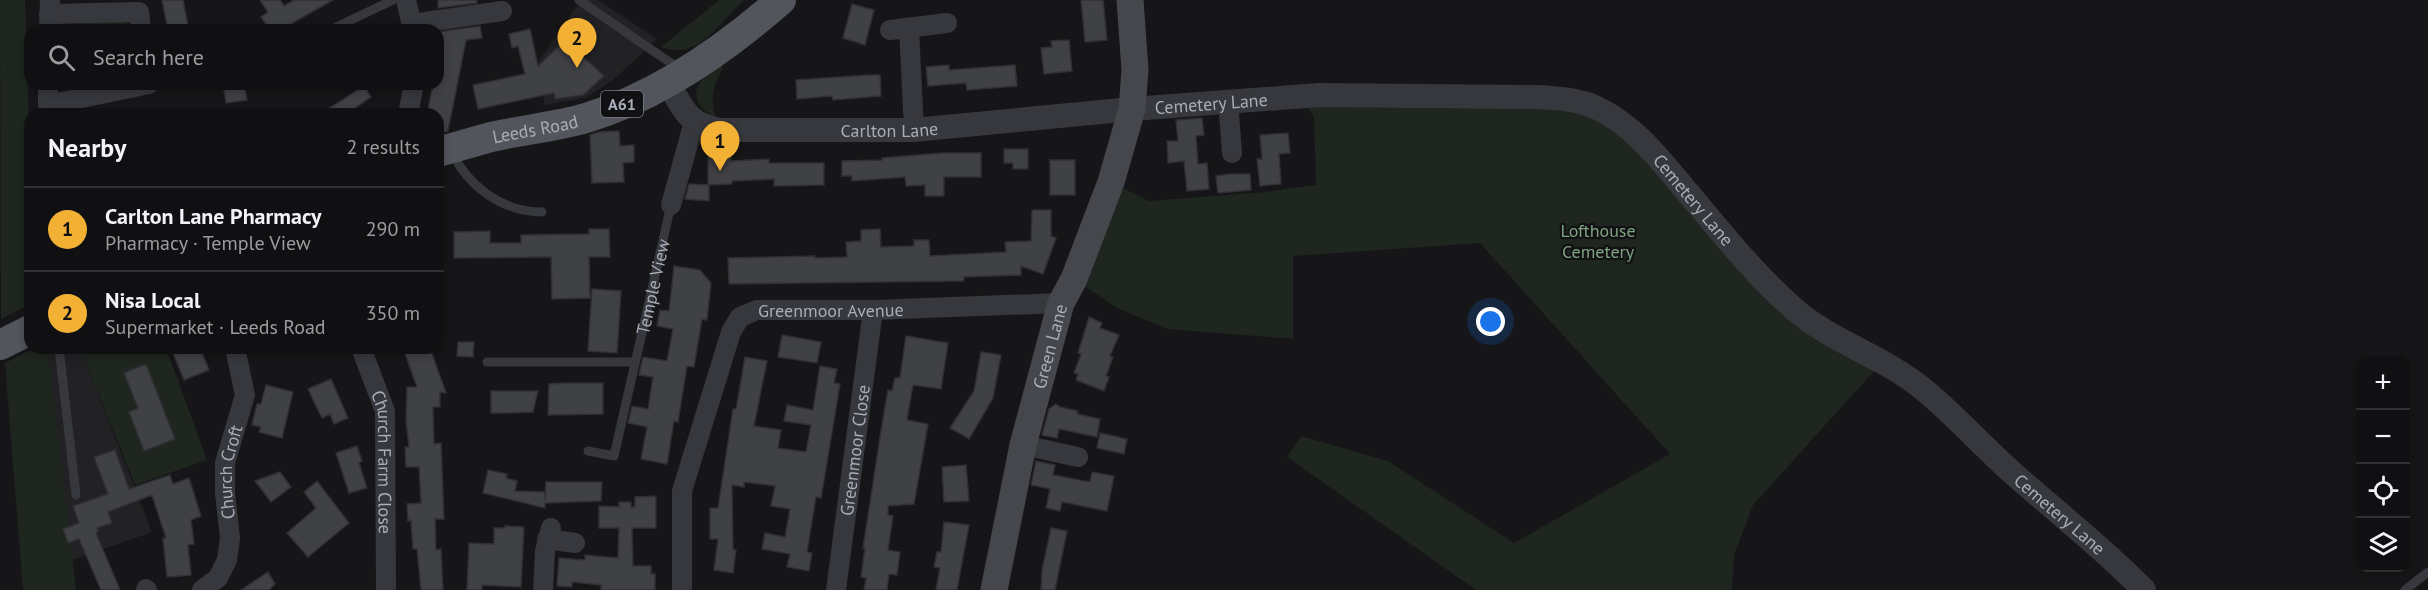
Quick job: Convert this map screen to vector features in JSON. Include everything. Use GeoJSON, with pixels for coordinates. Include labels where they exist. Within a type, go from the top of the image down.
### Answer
{"type":"FeatureCollection","features":[{"type":"Feature","properties":{"kind":"main road","name":"Leeds Road"},"geometry":{"type":"LineString","coordinates":[[444,150],[491,137],[585,118],[623,104],[676,77],[750,27],[781,0]]}},
{"type":"Feature","properties":{"kind":"main road","name":"Green Lane"},"geometry":{"type":"LineString","coordinates":[[994,590],[1023,445],[1061,303],[1074,279],[1111,182],[1132,109],[1135,70],[1130,0]]}},
{"type":"Feature","properties":{"kind":"main road"},"geometry":{"type":"LineString","coordinates":[[0,345],[24,333]]}},
{"type":"Feature","properties":{"kind":"street"},"geometry":{"type":"LineString","coordinates":[[406,0],[411,24]]}},
{"type":"Feature","properties":{"kind":"street"},"geometry":{"type":"LineString","coordinates":[[429,24],[502,11]]}},
{"type":"Feature","properties":{"kind":"street"},"geometry":{"type":"LineString","coordinates":[[49,15],[139,12],[140,24]]}},
{"type":"Feature","properties":{"kind":"street"},"geometry":{"type":"LineString","coordinates":[[914,130],[899,29],[947,24]]}},
{"type":"Feature","properties":{"kind":"street"},"geometry":{"type":"LineString","coordinates":[[676,77],[694,122]]}},
{"type":"Feature","properties":{"kind":"street"},"geometry":{"type":"LineString","coordinates":[[48,90],[48,105],[119,90]]}},
{"type":"Feature","properties":{"kind":"street"},"geometry":{"type":"LineString","coordinates":[[409,108],[413,90]]}},
{"type":"Feature","properties":{"kind":"street","name":"Cemetery Lane"},"geometry":{"type":"LineString","coordinates":[[1132,109],[1319,95],[1451,95],[1564,99],[1596,107],[1623,124],[1650,148],[1728,240],[1794,309],[1815,324],[1886,363],[1923,389],[2016,476],[2145,590]]}},
{"type":"Feature","properties":{"kind":"street"},"geometry":{"type":"LineString","coordinates":[[1228,101],[1232,153]]}},
{"type":"Feature","properties":{"kind":"street","name":"Carlton Lane"},"geometry":{"type":"LineString","coordinates":[[694,122],[720,130],[914,130],[1132,109]]}},
{"type":"Feature","properties":{"kind":"street","name":"Temple View"},"geometry":{"type":"LineString","coordinates":[[671,205],[694,122]]}},
{"type":"Feature","properties":{"kind":"street","name":"Greenmoor Avenue"},"geometry":{"type":"LineString","coordinates":[[682,590],[682,491],[716,378],[735,324],[740,317],[757,310],[873,310],[1061,303]]}},
{"type":"Feature","properties":{"kind":"street","name":"Greenmoor Close"},"geometry":{"type":"LineString","coordinates":[[836,590],[873,310]]}},
{"type":"Feature","properties":{"kind":"street","name":"Church Croft"},"geometry":{"type":"LineString","coordinates":[[202,590],[218,578],[227,560],[230,538],[225,493],[225,463],[245,395],[236,354]]}},
{"type":"Feature","properties":{"kind":"street","name":"Church Farm Close"},"geometry":{"type":"LineString","coordinates":[[363,354],[385,411],[380,584]]}},
{"type":"Feature","properties":{"kind":"street"},"geometry":{"type":"LineString","coordinates":[[1023,445],[1078,456]]}},
{"type":"Feature","properties":{"kind":"street"},"geometry":{"type":"LineString","coordinates":[[543,590],[549,534],[575,543]]}},
{"type":"Feature","properties":{"kind":"lane"},"geometry":{"type":"LineString","coordinates":[[343,24],[393,0]]}},
{"type":"Feature","properties":{"kind":"lane"},"geometry":{"type":"LineString","coordinates":[[579,0],[676,77]]}},
{"type":"Feature","properties":{"kind":"lane"},"geometry":{"type":"LineString","coordinates":[[444,150],[475,187],[500,202],[528,212],[542,212]]}},
{"type":"Feature","properties":{"kind":"lane","name":"Temple View"},"geometry":{"type":"LineString","coordinates":[[588,451],[614,456],[671,205]]}},
{"type":"Feature","properties":{"kind":"lane"},"geometry":{"type":"LineString","coordinates":[[60,354],[76,495]]}},
{"type":"Feature","properties":{"kind":"lane"},"geometry":{"type":"LineString","coordinates":[[487,362],[634,362]]}},
{"type":"Feature","properties":{"kind":"lane"},"geometry":{"type":"LineString","coordinates":[[2405,590],[2428,572]]}},
{"type":"Feature","properties":{"kind":"shaded area"},"geometry":{"type":"Polygon","coordinates":[[[581,0],[598,0],[657,39],[612,81],[585,98],[545,105],[537,64],[581,0]]]}},
{"type":"Feature","properties":{"kind":"shaded area"},"geometry":{"type":"Polygon","coordinates":[[[49,354],[82,354],[152,532],[72,560],[49,354]]]}},
{"type":"Feature","properties":{"kind":"green space"},"geometry":{"type":"Polygon","coordinates":[[[0,0],[25,0],[24,90],[28,90],[28,108],[24,108],[24,307],[1,319],[0,0]]]}},
{"type":"Feature","properties":{"kind":"green space"},"geometry":{"type":"Polygon","coordinates":[[[719,0],[744,0],[708,37],[698,44],[687,49],[674,50],[661,47],[719,0]]]}},
{"type":"Feature","properties":{"kind":"green space"},"geometry":{"type":"Polygon","coordinates":[[[117,21],[128,24],[77,24],[117,21]]]}},
{"type":"Feature","properties":{"kind":"green space"},"geometry":{"type":"Polygon","coordinates":[[[721,65],[723,68],[713,93],[716,119],[699,105],[696,91],[704,78],[721,65]]]}},
{"type":"Feature","properties":{"kind":"green space","name":"Lofthouse Cemetery"},"geometry":{"type":"Polygon","coordinates":[[[1519,106],[1579,114],[1614,129],[1876,369],[1753,505],[1734,555],[1732,590],[1476,590],[1287,457],[1301,436],[1388,461],[1514,543],[1670,454],[1480,243],[1293,256],[1293,339],[1167,329],[1117,308],[1086,287],[1121,187],[1149,201],[1265,192],[1316,185],[1314,117],[1307,107],[1519,106]]]}},
{"type":"Feature","properties":{"kind":"green space"},"geometry":{"type":"Polygon","coordinates":[[[24,354],[49,354],[76,590],[23,590],[5,363],[24,354]]]}},
{"type":"Feature","properties":{"kind":"green space"},"geometry":{"type":"Polygon","coordinates":[[[82,354],[168,354],[207,460],[135,485],[82,354]]]}},
{"type":"Feature","properties":{"kind":"building"},"geometry":{"type":"Polygon","coordinates":[[[162,0],[183,0],[188,24],[167,24],[162,0]]]}},
{"type":"Feature","properties":{"kind":"building"},"geometry":{"type":"Polygon","coordinates":[[[260,0],[280,0],[284,6],[294,0],[333,0],[291,24],[266,24],[261,17],[268,12],[260,0]]]}},
{"type":"Feature","properties":{"kind":"building"},"geometry":{"type":"Polygon","coordinates":[[[438,0],[476,0],[477,3],[438,8],[438,0]]]}},
{"type":"Feature","properties":{"kind":"building"},"geometry":{"type":"Polygon","coordinates":[[[1081,0],[1103,0],[1107,40],[1085,42],[1081,0]]]}},
{"type":"Feature","properties":{"kind":"building"},"geometry":{"type":"Polygon","coordinates":[[[852,4],[874,10],[865,45],[843,38],[852,4]]]}},
{"type":"Feature","properties":{"kind":"building"},"geometry":{"type":"Polygon","coordinates":[[[480,26],[482,38],[466,40],[448,131],[444,132],[444,108],[428,108],[432,90],[444,90],[444,31],[480,26]]]}},
{"type":"Feature","properties":{"kind":"building"},"geometry":{"type":"Polygon","coordinates":[[[530,29],[538,66],[565,40],[604,76],[583,95],[555,99],[554,93],[478,109],[473,85],[525,74],[518,46],[512,48],[509,34],[530,29]]]}},
{"type":"Feature","properties":{"kind":"building"},"geometry":{"type":"Polygon","coordinates":[[[1069,40],[1072,71],[1044,74],[1041,48],[1052,47],[1051,41],[1069,40]]]}},
{"type":"Feature","properties":{"kind":"building"},"geometry":{"type":"Polygon","coordinates":[[[949,65],[949,70],[1015,65],[1017,86],[967,90],[966,83],[928,86],[926,67],[949,65]]]}},
{"type":"Feature","properties":{"kind":"building"},"geometry":{"type":"Polygon","coordinates":[[[880,75],[881,96],[833,100],[832,96],[797,99],[796,80],[880,75]]]}},
{"type":"Feature","properties":{"kind":"building"},"geometry":{"type":"Polygon","coordinates":[[[224,90],[245,90],[247,100],[226,103],[224,90]]]}},
{"type":"Feature","properties":{"kind":"building"},"geometry":{"type":"Polygon","coordinates":[[[358,90],[367,90],[371,97],[355,108],[329,108],[358,90]]]}},
{"type":"Feature","properties":{"kind":"building"},"geometry":{"type":"Polygon","coordinates":[[[1202,118],[1204,135],[1196,136],[1198,164],[1207,163],[1209,189],[1187,191],[1184,161],[1168,163],[1167,141],[1178,141],[1176,120],[1202,118]]]}},
{"type":"Feature","properties":{"kind":"building"},"geometry":{"type":"Polygon","coordinates":[[[619,131],[620,146],[634,145],[634,162],[623,163],[624,182],[592,183],[590,135],[619,131]]]}},
{"type":"Feature","properties":{"kind":"building"},"geometry":{"type":"Polygon","coordinates":[[[1288,133],[1290,153],[1279,154],[1281,184],[1260,186],[1257,159],[1262,159],[1260,135],[1288,133]]]}},
{"type":"Feature","properties":{"kind":"building"},"geometry":{"type":"Polygon","coordinates":[[[1004,149],[1028,149],[1028,169],[1013,169],[1013,163],[1004,163],[1004,149]]]}},
{"type":"Feature","properties":{"kind":"building"},"geometry":{"type":"Polygon","coordinates":[[[942,153],[981,153],[981,177],[944,177],[944,196],[925,196],[925,185],[906,186],[905,177],[852,181],[852,176],[842,176],[842,161],[882,160],[882,158],[942,153]]]}},
{"type":"Feature","properties":{"kind":"building"},"geometry":{"type":"Polygon","coordinates":[[[708,157],[731,157],[731,161],[769,159],[769,163],[824,163],[824,185],[774,186],[774,179],[732,181],[732,184],[708,185],[708,157]]]}},
{"type":"Feature","properties":{"kind":"building"},"geometry":{"type":"Polygon","coordinates":[[[1050,160],[1075,160],[1075,195],[1050,195],[1050,160]]]}},
{"type":"Feature","properties":{"kind":"building"},"geometry":{"type":"Polygon","coordinates":[[[1250,174],[1251,190],[1218,193],[1216,176],[1250,174]]]}},
{"type":"Feature","properties":{"kind":"building"},"geometry":{"type":"Polygon","coordinates":[[[689,184],[709,185],[709,201],[685,199],[689,184]]]}},
{"type":"Feature","properties":{"kind":"building"},"geometry":{"type":"Polygon","coordinates":[[[1032,210],[1051,210],[1051,236],[1056,238],[1043,274],[1021,266],[1021,275],[964,277],[964,281],[729,284],[728,258],[847,257],[846,242],[861,241],[861,230],[880,229],[881,247],[914,246],[914,240],[929,240],[930,256],[1006,252],[1005,242],[1031,241],[1032,210]]]}},
{"type":"Feature","properties":{"kind":"building"},"geometry":{"type":"Polygon","coordinates":[[[589,229],[609,229],[610,257],[589,257],[590,298],[552,299],[551,257],[454,258],[454,232],[490,231],[490,243],[521,243],[521,235],[589,234],[589,229]]]}},
{"type":"Feature","properties":{"kind":"building"},"geometry":{"type":"Polygon","coordinates":[[[674,266],[700,270],[711,283],[707,320],[702,319],[694,367],[687,366],[678,422],[674,421],[667,464],[641,459],[647,427],[628,423],[632,406],[648,409],[653,377],[639,375],[643,357],[667,361],[673,329],[657,326],[660,310],[669,311],[674,266]]]}},
{"type":"Feature","properties":{"kind":"building"},"geometry":{"type":"Polygon","coordinates":[[[592,289],[621,291],[617,353],[588,351],[592,289]]]}},
{"type":"Feature","properties":{"kind":"building"},"geometry":{"type":"Polygon","coordinates":[[[1089,317],[1102,323],[1100,328],[1119,335],[1110,356],[1113,357],[1106,376],[1109,377],[1104,391],[1076,380],[1078,374],[1074,373],[1081,354],[1078,353],[1089,317]]]}},
{"type":"Feature","properties":{"kind":"building"},"geometry":{"type":"Polygon","coordinates":[[[782,335],[821,342],[817,363],[778,357],[782,335]]]}},
{"type":"Feature","properties":{"kind":"building"},"geometry":{"type":"Polygon","coordinates":[[[906,336],[948,343],[941,389],[913,385],[907,420],[928,424],[914,504],[888,506],[888,515],[893,516],[888,550],[900,552],[897,575],[889,574],[887,590],[864,590],[866,578],[861,577],[865,548],[863,548],[881,431],[888,390],[892,391],[895,378],[900,378],[906,336]]]}},
{"type":"Feature","properties":{"kind":"building"},"geometry":{"type":"Polygon","coordinates":[[[458,342],[474,342],[473,357],[457,356],[458,342]]]}},
{"type":"Feature","properties":{"kind":"building"},"geometry":{"type":"Polygon","coordinates":[[[981,352],[1001,355],[993,398],[969,439],[950,428],[974,391],[981,352]]]}},
{"type":"Feature","properties":{"kind":"building"},"geometry":{"type":"Polygon","coordinates":[[[173,354],[202,354],[209,370],[184,380],[173,354]]]}},
{"type":"Feature","properties":{"kind":"building"},"geometry":{"type":"Polygon","coordinates":[[[405,354],[432,354],[446,393],[440,392],[440,407],[433,407],[434,444],[441,443],[444,519],[435,519],[436,550],[441,549],[443,590],[421,590],[417,549],[413,549],[411,520],[408,521],[407,504],[421,503],[419,467],[406,467],[405,447],[409,447],[406,421],[407,387],[417,387],[405,354]]]}},
{"type":"Feature","properties":{"kind":"building"},"geometry":{"type":"Polygon","coordinates":[[[745,357],[767,361],[754,426],[781,430],[778,448],[806,452],[811,425],[784,421],[787,405],[813,410],[820,366],[837,369],[834,383],[840,384],[821,498],[816,497],[807,552],[812,553],[809,571],[787,567],[790,554],[762,549],[765,533],[785,537],[790,509],[771,506],[775,486],[744,482],[744,487],[732,485],[733,549],[736,550],[733,573],[714,570],[718,539],[710,539],[710,508],[718,508],[733,409],[736,409],[745,357]]]}},
{"type":"Feature","properties":{"kind":"building"},"geometry":{"type":"Polygon","coordinates":[[[146,364],[175,439],[144,451],[129,412],[138,408],[124,373],[146,364]]]}},
{"type":"Feature","properties":{"kind":"building"},"geometry":{"type":"Polygon","coordinates":[[[331,379],[348,418],[334,424],[330,414],[322,418],[308,389],[331,379]]]}},
{"type":"Feature","properties":{"kind":"building"},"geometry":{"type":"Polygon","coordinates":[[[603,383],[603,414],[548,415],[549,384],[603,383]]]}},
{"type":"Feature","properties":{"kind":"building"},"geometry":{"type":"Polygon","coordinates":[[[266,385],[293,392],[282,438],[259,432],[261,427],[252,425],[257,404],[261,404],[266,385]]]}},
{"type":"Feature","properties":{"kind":"building"},"geometry":{"type":"Polygon","coordinates":[[[491,391],[538,391],[533,412],[491,413],[491,391]]]}},
{"type":"Feature","properties":{"kind":"building"},"geometry":{"type":"Polygon","coordinates":[[[1056,404],[1078,411],[1077,414],[1100,419],[1097,437],[1059,429],[1057,438],[1042,435],[1049,409],[1056,404]]]}},
{"type":"Feature","properties":{"kind":"building"},"geometry":{"type":"Polygon","coordinates":[[[1100,433],[1127,439],[1124,454],[1097,448],[1100,433]]]}},
{"type":"Feature","properties":{"kind":"building"},"geometry":{"type":"Polygon","coordinates":[[[357,446],[362,461],[359,463],[367,488],[349,493],[336,453],[357,446]]]}},
{"type":"Feature","properties":{"kind":"building"},"geometry":{"type":"Polygon","coordinates":[[[115,450],[129,489],[170,475],[173,484],[189,478],[201,516],[191,520],[194,544],[188,545],[191,575],[167,577],[163,538],[166,538],[152,495],[108,512],[112,523],[97,528],[96,533],[120,590],[101,590],[79,539],[68,543],[63,529],[79,523],[73,506],[108,494],[94,457],[115,450]]]}},
{"type":"Feature","properties":{"kind":"building"},"geometry":{"type":"Polygon","coordinates":[[[1036,461],[1055,465],[1053,475],[1090,482],[1092,472],[1114,476],[1107,511],[1062,502],[1060,511],[1046,508],[1050,489],[1031,485],[1036,461]]]}},
{"type":"Feature","properties":{"kind":"building"},"geometry":{"type":"Polygon","coordinates":[[[966,465],[969,501],[944,502],[942,467],[966,465]]]}},
{"type":"Feature","properties":{"kind":"building"},"geometry":{"type":"Polygon","coordinates":[[[488,470],[507,474],[506,478],[517,481],[515,491],[545,492],[545,500],[546,482],[602,482],[601,501],[545,503],[545,508],[483,493],[488,470]]]}},
{"type":"Feature","properties":{"kind":"building"},"geometry":{"type":"Polygon","coordinates":[[[280,472],[291,487],[271,502],[255,481],[280,472]]]}},
{"type":"Feature","properties":{"kind":"building"},"geometry":{"type":"Polygon","coordinates":[[[317,481],[349,523],[308,557],[287,533],[316,508],[304,492],[317,481]]]}},
{"type":"Feature","properties":{"kind":"building"},"geometry":{"type":"Polygon","coordinates":[[[656,496],[656,528],[632,528],[633,566],[651,566],[651,574],[655,574],[655,590],[601,590],[601,585],[572,582],[572,587],[557,586],[559,558],[585,560],[585,555],[618,558],[619,528],[599,528],[599,506],[619,507],[619,502],[631,502],[631,507],[635,507],[635,497],[656,496]]]}},
{"type":"Feature","properties":{"kind":"building"},"geometry":{"type":"Polygon","coordinates":[[[944,522],[969,525],[957,590],[936,590],[940,568],[934,567],[937,552],[941,552],[944,522]]]}},
{"type":"Feature","properties":{"kind":"building"},"geometry":{"type":"Polygon","coordinates":[[[505,526],[524,527],[521,587],[482,585],[482,590],[467,590],[469,543],[494,544],[494,528],[505,528],[505,526]]]}},
{"type":"Feature","properties":{"kind":"building"},"geometry":{"type":"Polygon","coordinates":[[[1051,528],[1067,531],[1055,590],[1041,590],[1042,570],[1051,528]]]}},
{"type":"Feature","properties":{"kind":"building"},"geometry":{"type":"Polygon","coordinates":[[[268,572],[275,584],[269,590],[241,590],[268,572]]]}},
{"type":"Feature","properties":{"kind":"place","name":"Nisa Local"},"geometry":{"type":"Point","coordinates":[577,68]}},
{"type":"Feature","properties":{"kind":"place","name":"Carlton Lane Pharmacy"},"geometry":{"type":"Point","coordinates":[720,171]}}]}
